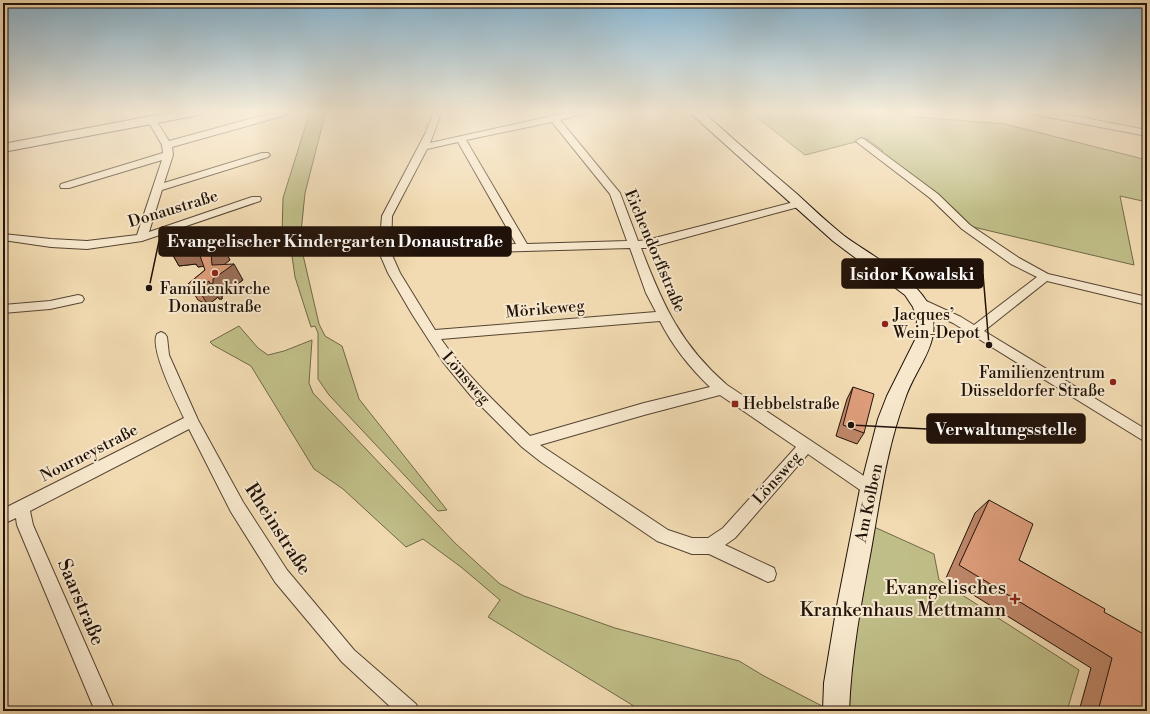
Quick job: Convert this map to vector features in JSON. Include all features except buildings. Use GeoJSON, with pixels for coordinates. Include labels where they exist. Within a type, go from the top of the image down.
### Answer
{"type":"FeatureCollection","features":[{"type":"Feature","properties":{"kind":"street"},"geometry":{"type":"LineString","coordinates":[[3,148],[23,144]]}},
{"type":"Feature","properties":{"kind":"street"},"geometry":{"type":"LineString","coordinates":[[142,238],[159,188],[168,150],[165,144]]}},
{"type":"Feature","properties":{"kind":"street"},"geometry":{"type":"LineString","coordinates":[[65,186],[185,144]]}},
{"type":"Feature","properties":{"kind":"street","name":"Lönsweg"},"geometry":{"type":"LineString","coordinates":[[424,144],[387,216],[385,252],[394,273],[431,335],[448,359],[476,392],[527,443],[546,458],[662,536],[692,546],[710,546],[768,574]]}},
{"type":"Feature","properties":{"kind":"street"},"geometry":{"type":"LineString","coordinates":[[423,147],[438,144]]}},
{"type":"Feature","properties":{"kind":"street"},"geometry":{"type":"LineString","coordinates":[[464,144],[523,246]]}},
{"type":"Feature","properties":{"kind":"street","name":"Eichendorffstraße"},"geometry":{"type":"LineString","coordinates":[[575,144],[615,194],[633,244],[663,316],[693,360],[702,371],[722,389],[806,446]]}},
{"type":"Feature","properties":{"kind":"street"},"geometry":{"type":"LineString","coordinates":[[731,144],[798,204],[848,245],[904,286],[920,303],[945,313],[1147,438]]}},
{"type":"Feature","properties":{"kind":"street"},"geometry":{"type":"LineString","coordinates":[[865,144],[934,196],[953,215],[1007,257],[1045,277],[1147,301]]}},
{"type":"Feature","properties":{"kind":"street"},"geometry":{"type":"LineString","coordinates":[[159,188],[265,155]]}},
{"type":"Feature","properties":{"kind":"street","name":"Donaustraße"},"geometry":{"type":"LineString","coordinates":[[3,237],[51,243],[87,245],[142,238],[256,199]]}},
{"type":"Feature","properties":{"kind":"street"},"geometry":{"type":"LineString","coordinates":[[385,252],[523,246],[647,244],[798,204]]}},
{"type":"Feature","properties":{"kind":"street"},"geometry":{"type":"LineString","coordinates":[[975,331],[1045,277]]}},
{"type":"Feature","properties":{"kind":"street"},"geometry":{"type":"LineString","coordinates":[[3,309],[50,305],[78,299]]}},
{"type":"Feature","properties":{"kind":"street","name":"Am Kolben"},"geometry":{"type":"LineString","coordinates":[[836,711],[837,683],[848,611],[871,489],[888,418],[896,396],[925,338],[926,325],[920,303]]}},
{"type":"Feature","properties":{"kind":"street","name":"Mörikeweg"},"geometry":{"type":"LineString","coordinates":[[431,335],[663,316]]}},
{"type":"Feature","properties":{"kind":"street","name":"Rheinstraße"},"geometry":{"type":"LineString","coordinates":[[160,337],[163,355],[192,421],[237,507],[281,576],[348,656],[410,711]]}},
{"type":"Feature","properties":{"kind":"street"},"geometry":{"type":"LineString","coordinates":[[527,443],[644,409],[722,389]]}},
{"type":"Feature","properties":{"kind":"street","name":"Nourneystraße"},"geometry":{"type":"LineString","coordinates":[[3,517],[192,421]]}},
{"type":"Feature","properties":{"kind":"street","name":"Lönsweg"},"geometry":{"type":"LineString","coordinates":[[710,546],[729,533],[806,446],[871,489]]}},
{"type":"Feature","properties":{"kind":"street","name":"Saarstraße"},"geometry":{"type":"LineString","coordinates":[[22,508],[25,525],[105,711]]}},
{"type":"Feature","properties":{"kind":"shaded area"},"geometry":{"type":"Polygon","coordinates":[[[300,144],[317,144],[305,193],[300,242],[319,324],[325,336],[342,346],[359,399],[447,510],[438,511],[329,395],[318,379],[318,333],[315,326],[311,327],[295,277],[290,242],[279,238],[282,234],[283,198],[300,144]]]}},
{"type":"Feature","properties":{"kind":"shaded area"},"geometry":{"type":"Polygon","coordinates":[[[791,144],[846,144],[805,155],[791,144]]]}},
{"type":"Feature","properties":{"kind":"shaded area"},"geometry":{"type":"Polygon","coordinates":[[[874,144],[1085,144],[1147,160],[1147,202],[1120,196],[1134,265],[969,226],[883,154],[882,150],[874,144]]]}},
{"type":"Feature","properties":{"kind":"shaded area"},"geometry":{"type":"Polygon","coordinates":[[[239,326],[258,348],[268,355],[284,351],[312,340],[309,383],[313,393],[455,543],[500,584],[524,596],[615,628],[739,661],[764,676],[824,707],[824,711],[642,711],[488,617],[500,600],[461,567],[423,539],[406,547],[343,489],[314,469],[251,366],[210,342],[239,326]]]}},
{"type":"Feature","properties":{"kind":"shaded area"},"geometry":{"type":"Polygon","coordinates":[[[872,526],[934,554],[939,580],[1079,670],[1067,711],[844,711],[872,526]]]}},
{"type":"Feature","properties":{"kind":"place","name":"Familienkirche Donaustraße"},"geometry":{"type":"Point","coordinates":[215,273]}},
{"type":"Feature","properties":{"kind":"place","name":"Evangelischer Kindergarten Donaustraße"},"geometry":{"type":"Point","coordinates":[149,288]}},
{"type":"Feature","properties":{"kind":"place","name":"Jacques’ Wein-Depot"},"geometry":{"type":"Point","coordinates":[885,324]}},
{"type":"Feature","properties":{"kind":"place","name":"Isidor Kowalski"},"geometry":{"type":"Point","coordinates":[989,345]}},
{"type":"Feature","properties":{"kind":"place","name":"Familienzentrum Düsseldorfer Straße"},"geometry":{"type":"Point","coordinates":[1113,382]}},
{"type":"Feature","properties":{"kind":"place","name":"Hebbelstraße"},"geometry":{"type":"Point","coordinates":[735,404]}},
{"type":"Feature","properties":{"kind":"place","name":"Verwaltungsstelle"},"geometry":{"type":"Point","coordinates":[851,425]}},
{"type":"Feature","properties":{"kind":"place","name":"Evangelisches Krankenhaus Mettmann"},"geometry":{"type":"Point","coordinates":[1015,599]}}]}
